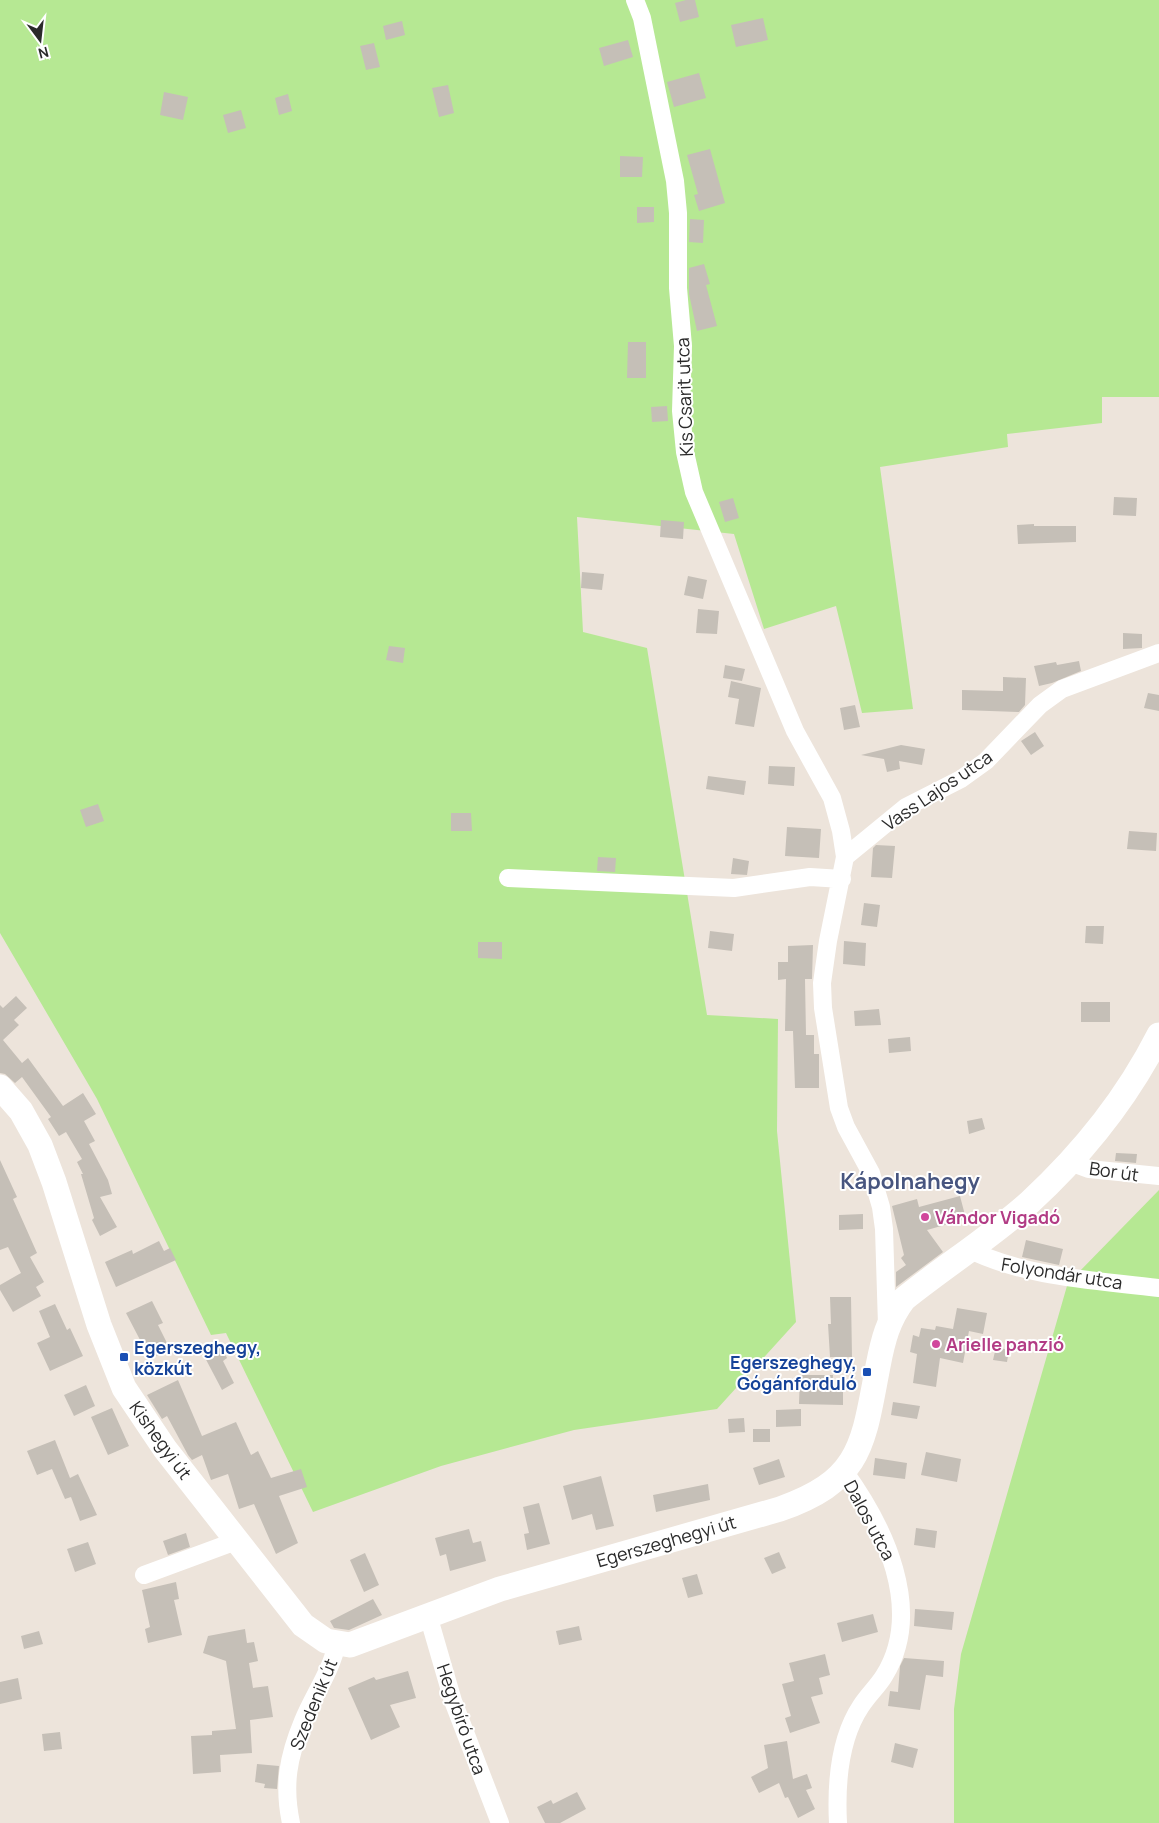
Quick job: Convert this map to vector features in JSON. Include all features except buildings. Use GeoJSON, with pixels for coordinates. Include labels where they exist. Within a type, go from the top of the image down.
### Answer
{"type":"FeatureCollection","features":[{"type":"Feature","properties":{"kind":"street","name":"Kis Csarit utca"},"geometry":{"type":"LineString","coordinates":[[635,0],[642,18],[675,181],[678,213],[678,288],[683,346],[681,411],[688,472],[694,492],[795,731],[832,798],[841,831],[845,857]]}},
{"type":"Feature","properties":{"kind":"street","name":"Vass Lajos utca"},"geometry":{"type":"LineString","coordinates":[[845,857],[906,807],[961,778],[986,761],[1040,705],[1062,689],[1159,654]]}},
{"type":"Feature","properties":{"kind":"street","name":"Egerszeghegyi út"},"geometry":{"type":"LineString","coordinates":[[337,1643],[350,1645],[363,1642],[428,1614],[550,1574],[780,1509],[800,1502],[828,1487],[844,1472],[860,1446],[867,1425],[887,1326],[882,1207],[871,1173],[846,1127],[840,1108],[823,1008],[822,984],[825,958],[845,857]]}},
{"type":"Feature","properties":{"kind":"street"},"geometry":{"type":"LineString","coordinates":[[508,878],[734,888],[810,877],[842,879]]}},
{"type":"Feature","properties":{"kind":"street","name":"Egerszeghegyi út"},"geometry":{"type":"LineString","coordinates":[[887,1326],[904,1299],[1029,1202],[1090,1141],[1130,1087],[1159,1035]]}},
{"type":"Feature","properties":{"kind":"street","name":"Kishegyi út"},"geometry":{"type":"LineString","coordinates":[[0,1087],[31,1126],[47,1161],[99,1325],[124,1388],[165,1449],[302,1625],[314,1635],[337,1643]]}},
{"type":"Feature","properties":{"kind":"street","name":"Bor út"},"geometry":{"type":"LineString","coordinates":[[1070,1162],[1089,1169],[1159,1176]]}},
{"type":"Feature","properties":{"kind":"street","name":"Folyondár utca"},"geometry":{"type":"LineString","coordinates":[[968,1249],[993,1262],[1038,1273],[1159,1288]]}},
{"type":"Feature","properties":{"kind":"street","name":"Dalos utca"},"geometry":{"type":"LineString","coordinates":[[838,1823],[838,1778],[845,1740],[857,1712],[884,1675],[893,1655],[899,1633],[901,1610],[896,1570],[889,1551],[861,1495],[844,1472]]}},
{"type":"Feature","properties":{"kind":"street"},"geometry":{"type":"LineString","coordinates":[[144,1575],[236,1541]]}},
{"type":"Feature","properties":{"kind":"street","name":"Hegybíró utca"},"geometry":{"type":"LineString","coordinates":[[428,1614],[453,1701],[500,1823]]}},
{"type":"Feature","properties":{"kind":"street","name":"Szedenik út"},"geometry":{"type":"LineString","coordinates":[[291,1823],[286,1798],[287,1772],[303,1721],[333,1662],[337,1643]]}},
{"type":"Feature","properties":{"kind":"green space"},"geometry":{"type":"Polygon","coordinates":[[[0,0],[1159,0],[1159,397],[1102,397],[1102,423],[1007,434],[1008,447],[880,467],[913,709],[862,713],[836,606],[764,629],[734,534],[577,517],[583,632],[647,648],[707,1015],[778,1019],[777,1131],[796,1322],[717,1409],[574,1430],[441,1466],[313,1512],[226,1333],[211,1335],[97,1099],[0,933],[0,0]]]}},
{"type":"Feature","properties":{"kind":"green space"},"geometry":{"type":"Polygon","coordinates":[[[1159,1190],[1159,1823],[954,1823],[954,1709],[961,1654],[1071,1272],[1078,1273],[1159,1190]]]}},
{"type":"Feature","properties":{"kind":"place","name":"Vándor Vigadó"},"geometry":{"type":"Point","coordinates":[925,1217]}},
{"type":"Feature","properties":{"kind":"place","name":"Arielle panzió"},"geometry":{"type":"Point","coordinates":[936,1344]}},
{"type":"Feature","properties":{"kind":"place","name":"Egerszeghegy, közkút"},"geometry":{"type":"Point","coordinates":[124,1357]}},
{"type":"Feature","properties":{"kind":"place","name":"Egerszeghegy, Gógánforduló"},"geometry":{"type":"Point","coordinates":[867,1372]}},
{"type":"Feature","properties":{"kind":"district","name":"Kápolnahegy"},"geometry":{"type":"Point","coordinates":[910,1181]}}]}
